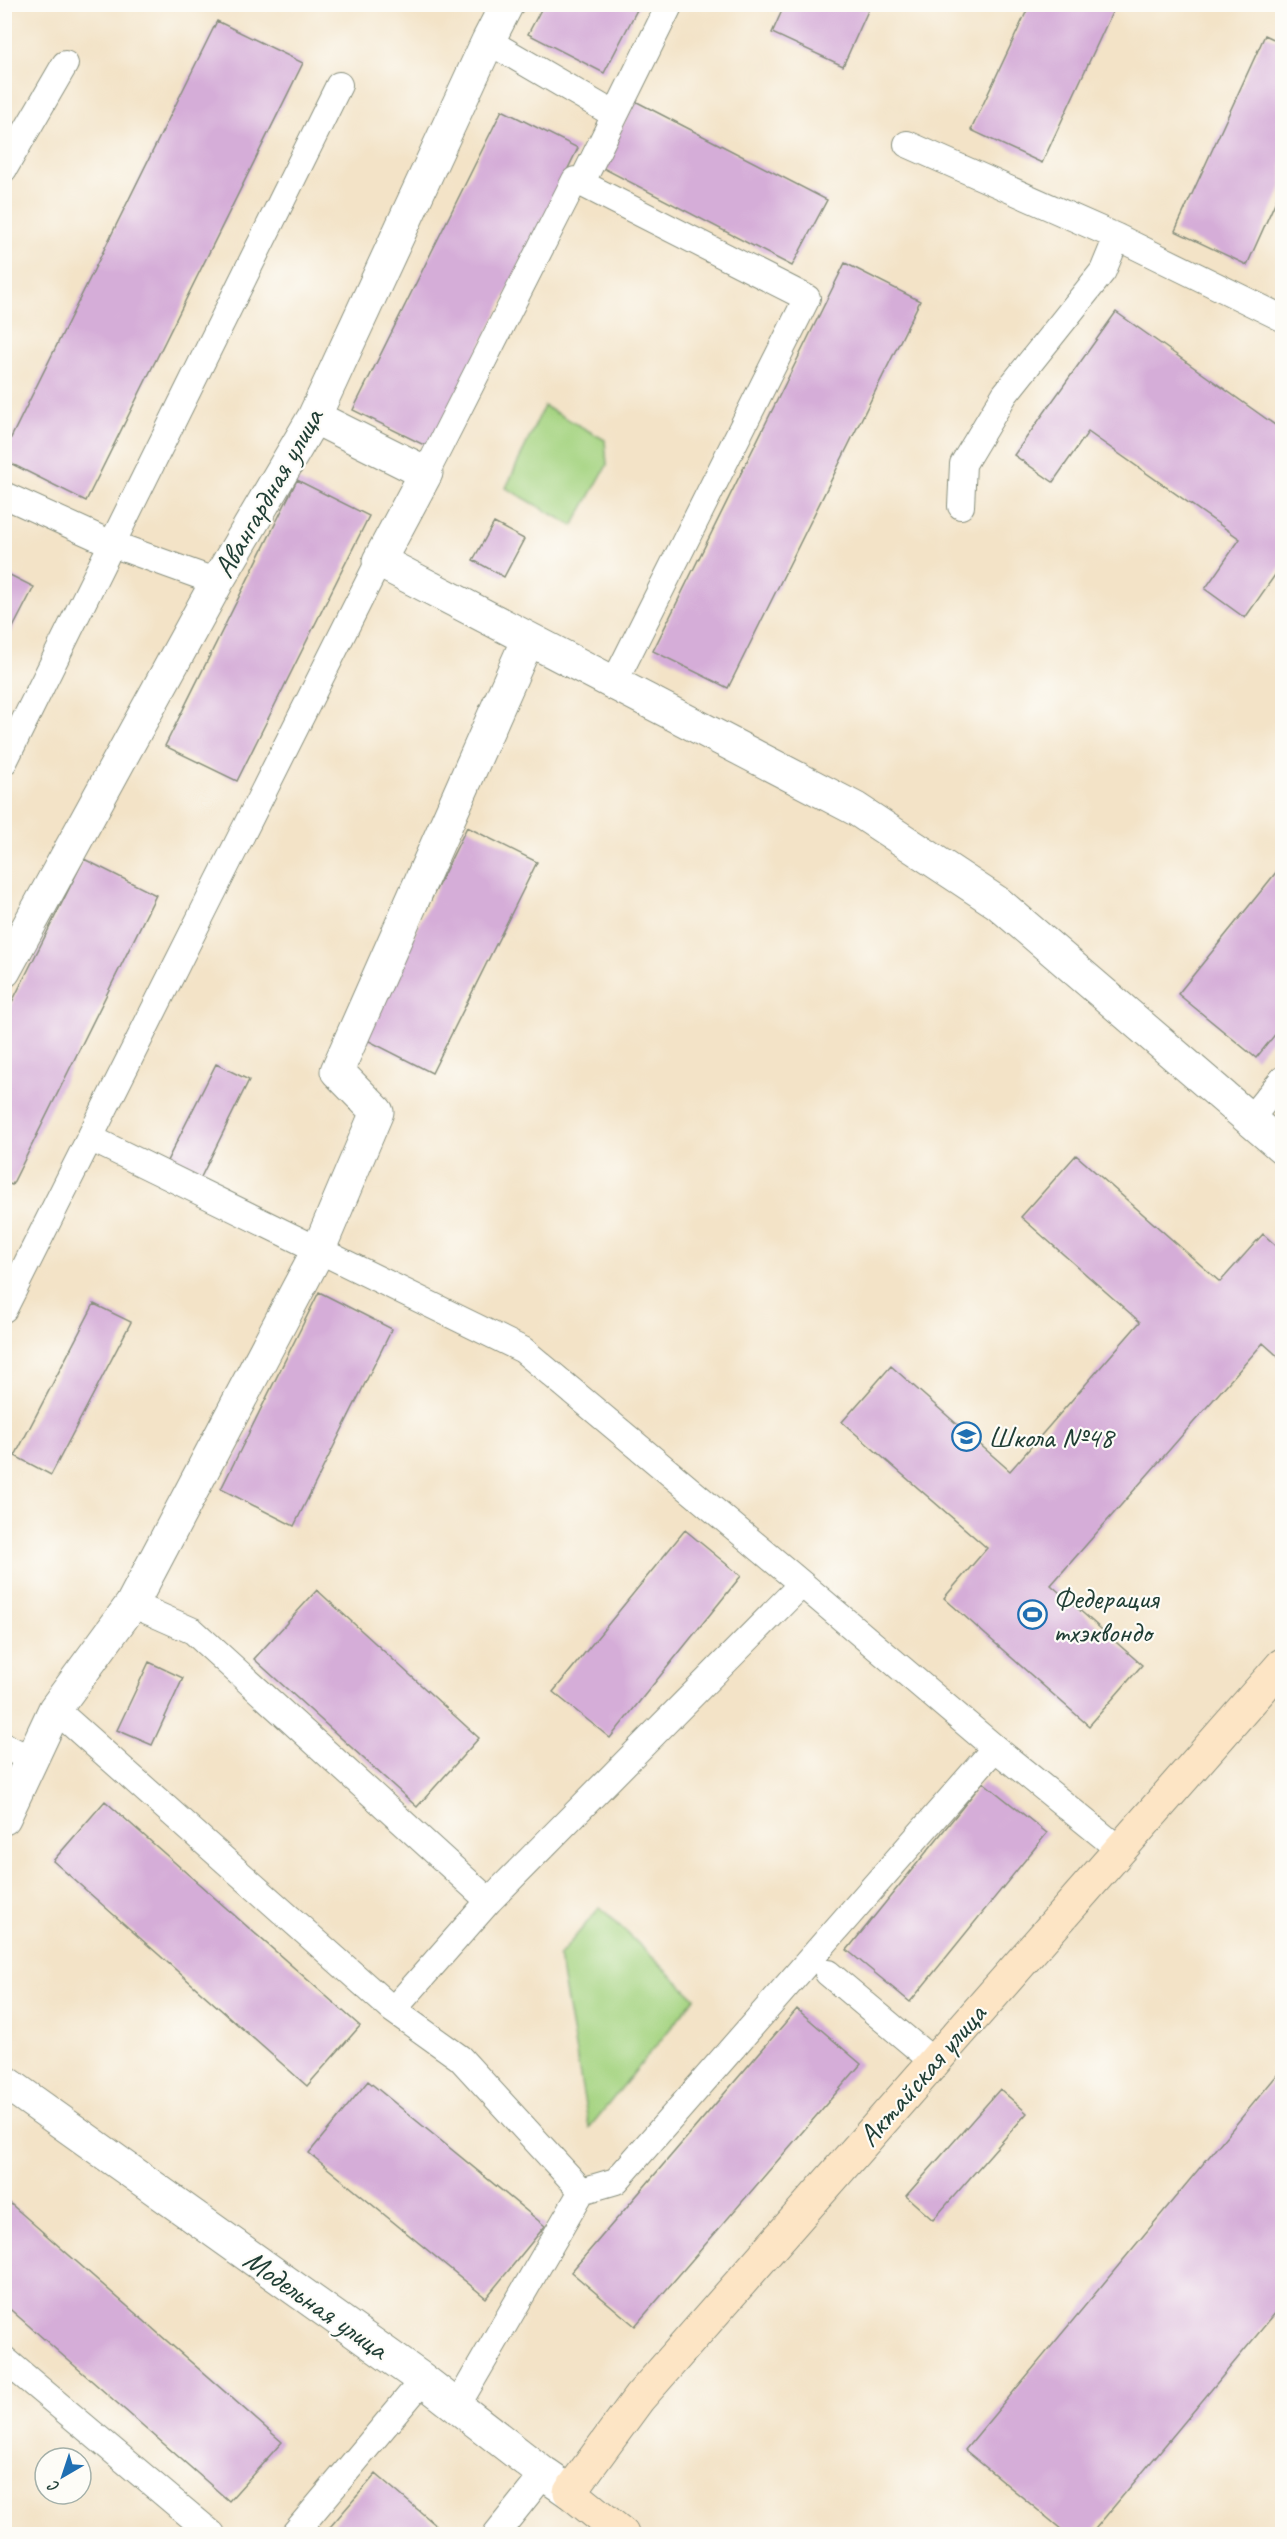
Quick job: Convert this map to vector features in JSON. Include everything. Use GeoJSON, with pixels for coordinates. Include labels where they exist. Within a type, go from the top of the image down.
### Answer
{"type":"FeatureCollection","features":[{"type":"Feature","properties":{"kind":"street","name":"Авангардная улица"},"geometry":{"type":"LineString","coordinates":[[4,971],[217,582],[314,417],[507,4]]}},
{"type":"Feature","properties":{"kind":"street"},"geometry":{"type":"LineString","coordinates":[[314,417],[426,473],[379,561],[856,809],[998,903],[1282,1147]]}},
{"type":"Feature","properties":{"kind":"street"},"geometry":{"type":"LineString","coordinates":[[4,1818],[19,1753],[55,1709],[132,1604],[318,1251],[377,1112],[337,1071],[528,639]]}},
{"type":"Feature","properties":{"kind":"street","name":"Актайская улица"},"geometry":{"type":"LineString","coordinates":[[570,2492],[639,2398],[1282,1665]]}},
{"type":"Feature","properties":{"kind":"street","name":"Модельная улица"},"geometry":{"type":"LineString","coordinates":[[6,2084],[423,2380],[570,2492],[622,2535]]}},
{"type":"Feature","properties":{"kind":"lane"},"geometry":{"type":"LineString","coordinates":[[582,182],[670,4]]}},
{"type":"Feature","properties":{"kind":"lane"},"geometry":{"type":"LineString","coordinates":[[488,41],[615,115]]}},
{"type":"Feature","properties":{"kind":"lane"},"geometry":{"type":"LineString","coordinates":[[4,169],[65,64]]}},
{"type":"Feature","properties":{"kind":"lane"},"geometry":{"type":"LineString","coordinates":[[4,762],[339,85]]}},
{"type":"Feature","properties":{"kind":"lane"},"geometry":{"type":"LineString","coordinates":[[907,144],[1117,237],[1282,318]]}},
{"type":"Feature","properties":{"kind":"lane"},"geometry":{"type":"LineString","coordinates":[[426,473],[575,180],[807,298],[614,683]]}},
{"type":"Feature","properties":{"kind":"lane"},"geometry":{"type":"LineString","coordinates":[[961,506],[963,464],[1005,394],[1103,271],[1117,237]]}},
{"type":"Feature","properties":{"kind":"lane"},"geometry":{"type":"LineString","coordinates":[[4,495],[112,544],[217,582]]}},
{"type":"Feature","properties":{"kind":"lane"},"geometry":{"type":"LineString","coordinates":[[4,1309],[379,561]]}},
{"type":"Feature","properties":{"kind":"lane"},"geometry":{"type":"LineString","coordinates":[[1250,1119],[1282,1080]]}},
{"type":"Feature","properties":{"kind":"lane"},"geometry":{"type":"LineString","coordinates":[[90,1138],[523,1350],[995,1748],[1120,1850]]}},
{"type":"Feature","properties":{"kind":"lane"},"geometry":{"type":"LineString","coordinates":[[393,2010],[489,1901],[802,1584]]}},
{"type":"Feature","properties":{"kind":"lane"},"geometry":{"type":"LineString","coordinates":[[132,1604],[193,1631],[489,1901]]}},
{"type":"Feature","properties":{"kind":"lane"},"geometry":{"type":"LineString","coordinates":[[55,1709],[393,2010],[460,2058],[582,2190]]}},
{"type":"Feature","properties":{"kind":"lane"},"geometry":{"type":"LineString","coordinates":[[457,2406],[582,2190],[616,2181],[995,1748]]}},
{"type":"Feature","properties":{"kind":"lane"},"geometry":{"type":"LineString","coordinates":[[828,1973],[934,2062]]}},
{"type":"Feature","properties":{"kind":"lane"},"geometry":{"type":"LineString","coordinates":[[4,2359],[212,2535]]}},
{"type":"Feature","properties":{"kind":"lane"},"geometry":{"type":"LineString","coordinates":[[294,2535],[423,2380]]}},
{"type":"Feature","properties":{"kind":"lane"},"geometry":{"type":"LineString","coordinates":[[496,2535],[544,2474]]}},
{"type":"Feature","properties":{"kind":"green space"},"geometry":{"type":"Polygon","coordinates":[[[544,406],[605,440],[607,465],[573,526],[506,488],[544,406]]]}},
{"type":"Feature","properties":{"kind":"green space"},"geometry":{"type":"Polygon","coordinates":[[[600,1907],[695,1998],[589,2128],[559,1956],[600,1907]]]}},
{"type":"Feature","properties":{"kind":"building"},"geometry":{"type":"Polygon","coordinates":[[[544,4],[640,4],[604,73],[528,34],[544,4]]]}},
{"type":"Feature","properties":{"kind":"building"},"geometry":{"type":"Polygon","coordinates":[[[785,4],[871,4],[843,66],[772,33],[785,4]]]}},
{"type":"Feature","properties":{"kind":"building"},"geometry":{"type":"Polygon","coordinates":[[[1030,4],[1116,4],[1042,163],[971,130],[1030,4]]]}},
{"type":"Feature","properties":{"kind":"building"},"geometry":{"type":"Polygon","coordinates":[[[217,21],[303,63],[86,501],[4,460],[4,452],[217,21]]]}},
{"type":"Feature","properties":{"kind":"building"},"geometry":{"type":"Polygon","coordinates":[[[1265,35],[1282,43],[1282,187],[1247,265],[1175,231],[1265,35]]]}},
{"type":"Feature","properties":{"kind":"building"},"geometry":{"type":"Polygon","coordinates":[[[635,101],[827,200],[792,266],[601,167],[635,101]]]}},
{"type":"Feature","properties":{"kind":"building"},"geometry":{"type":"Polygon","coordinates":[[[502,110],[578,148],[430,448],[353,410],[502,110]]]}},
{"type":"Feature","properties":{"kind":"building"},"geometry":{"type":"Polygon","coordinates":[[[845,263],[920,301],[728,688],[653,651],[845,263]]]}},
{"type":"Feature","properties":{"kind":"building"},"geometry":{"type":"Polygon","coordinates":[[[1116,312],[1282,430],[1282,565],[1245,618],[1205,589],[1240,539],[1088,432],[1053,482],[1014,455],[1116,312]]]}},
{"type":"Feature","properties":{"kind":"building"},"geometry":{"type":"Polygon","coordinates":[[[297,480],[369,516],[237,781],[165,746],[297,480]]]}},
{"type":"Feature","properties":{"kind":"building"},"geometry":{"type":"Polygon","coordinates":[[[494,523],[524,539],[504,577],[473,560],[494,523]]]}},
{"type":"Feature","properties":{"kind":"building"},"geometry":{"type":"Polygon","coordinates":[[[4,572],[34,587],[4,645],[4,572]]]}},
{"type":"Feature","properties":{"kind":"building"},"geometry":{"type":"Polygon","coordinates":[[[467,827],[537,862],[432,1073],[363,1038],[467,827]]]}},
{"type":"Feature","properties":{"kind":"building"},"geometry":{"type":"Polygon","coordinates":[[[84,859],[156,895],[12,1185],[4,1182],[4,1018],[84,859]]]}},
{"type":"Feature","properties":{"kind":"building"},"geometry":{"type":"Polygon","coordinates":[[[1282,865],[1282,1026],[1256,1058],[1178,994],[1282,865]]]}},
{"type":"Feature","properties":{"kind":"building"},"geometry":{"type":"Polygon","coordinates":[[[216,1064],[249,1080],[199,1181],[165,1165],[216,1064]]]}},
{"type":"Feature","properties":{"kind":"building"},"geometry":{"type":"Polygon","coordinates":[[[1076,1155],[1220,1282],[1263,1234],[1282,1251],[1282,1360],[1263,1343],[1051,1585],[1142,1665],[1089,1726],[944,1598],[987,1548],[842,1422],[891,1366],[1010,1471],[1140,1322],[1021,1217],[1076,1155]]]}},
{"type":"Feature","properties":{"kind":"building"},"geometry":{"type":"Polygon","coordinates":[[[319,1292],[392,1329],[294,1526],[221,1489],[319,1292]]]}},
{"type":"Feature","properties":{"kind":"building"},"geometry":{"type":"Polygon","coordinates":[[[94,1304],[131,1322],[51,1475],[15,1456],[94,1304]]]}},
{"type":"Feature","properties":{"kind":"building"},"geometry":{"type":"Polygon","coordinates":[[[685,1530],[741,1576],[610,1738],[553,1692],[685,1530]]]}},
{"type":"Feature","properties":{"kind":"building"},"geometry":{"type":"Polygon","coordinates":[[[317,1590],[479,1738],[417,1807],[254,1659],[317,1590]]]}},
{"type":"Feature","properties":{"kind":"building"},"geometry":{"type":"Polygon","coordinates":[[[149,1662],[183,1678],[152,1745],[117,1730],[149,1662]]]}},
{"type":"Feature","properties":{"kind":"building"},"geometry":{"type":"Polygon","coordinates":[[[983,1782],[1047,1833],[910,2002],[847,1950],[983,1782]]]}},
{"type":"Feature","properties":{"kind":"building"},"geometry":{"type":"Polygon","coordinates":[[[105,1801],[360,2026],[307,2086],[53,1861],[105,1801]]]}},
{"type":"Feature","properties":{"kind":"building"},"geometry":{"type":"Polygon","coordinates":[[[797,2009],[861,2064],[635,2326],[571,2272],[797,2009]]]}},
{"type":"Feature","properties":{"kind":"building"},"geometry":{"type":"Polygon","coordinates":[[[1282,2069],[1282,2305],[1091,2534],[1067,2534],[965,2450],[1282,2069]]]}},
{"type":"Feature","properties":{"kind":"building"},"geometry":{"type":"Polygon","coordinates":[[[368,2081],[545,2226],[486,2298],[309,2153],[368,2081]]]}},
{"type":"Feature","properties":{"kind":"building"},"geometry":{"type":"Polygon","coordinates":[[[1000,2089],[1027,2113],[933,2220],[906,2196],[1000,2089]]]}},
{"type":"Feature","properties":{"kind":"building"},"geometry":{"type":"Polygon","coordinates":[[[4,2198],[282,2442],[229,2501],[4,2304],[4,2198]]]}},
{"type":"Feature","properties":{"kind":"building"},"geometry":{"type":"Polygon","coordinates":[[[376,2474],[437,2526],[430,2534],[324,2534],[376,2474]]]}},
{"type":"Feature","properties":{"kind":"place","name":"Школа №48"},"geometry":{"type":"Point","coordinates":[967,1437]}},
{"type":"Feature","properties":{"kind":"place","name":"Федерация тхэквондо"},"geometry":{"type":"Point","coordinates":[1032,1615]}}]}
